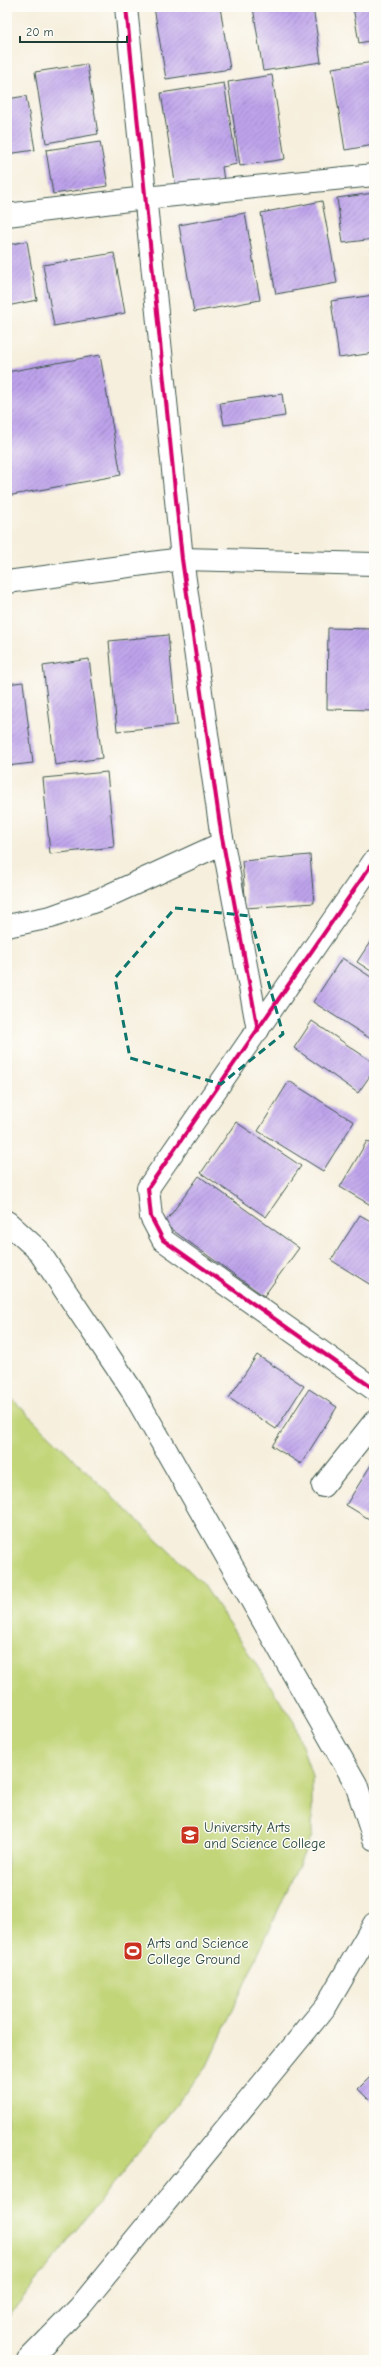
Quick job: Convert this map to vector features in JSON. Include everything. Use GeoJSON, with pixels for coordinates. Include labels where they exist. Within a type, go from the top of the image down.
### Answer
{"type":"FeatureCollection","features":[{"type":"Feature","properties":{"kind":"street"},"geometry":{"type":"LineString","coordinates":[[126,7],[182,559],[223,843],[258,1030]]}},
{"type":"Feature","properties":{"kind":"street"},"geometry":{"type":"LineString","coordinates":[[7,216],[146,198],[374,175]]}},
{"type":"Feature","properties":{"kind":"street"},"geometry":{"type":"LineString","coordinates":[[7,582],[182,559],[374,564]]}},
{"type":"Feature","properties":{"kind":"street"},"geometry":{"type":"LineString","coordinates":[[7,926],[51,918],[101,899],[223,843]]}},
{"type":"Feature","properties":{"kind":"street"},"geometry":{"type":"LineString","coordinates":[[374,861],[148,1188],[150,1217],[162,1240],[374,1389]]}},
{"type":"Feature","properties":{"kind":"street"},"geometry":{"type":"LineString","coordinates":[[7,1222],[38,1250],[133,1392],[356,1784],[374,1839]]}},
{"type":"Feature","properties":{"kind":"street"},"geometry":{"type":"LineString","coordinates":[[323,1486],[374,1422]]}},
{"type":"Feature","properties":{"kind":"street"},"geometry":{"type":"LineString","coordinates":[[28,2360],[79,2308],[326,2006],[374,1924]]}},
{"type":"Feature","properties":{"kind":"highlighted area"},"geometry":{"type":"Polygon","coordinates":[[[175,908],[250,916],[283,1034],[221,1084],[130,1058],[115,978],[175,908]]]}},
{"type":"Feature","properties":{"kind":"green space","name":"Arts and Science College Ground"},"geometry":{"type":"Polygon","coordinates":[[[7,1394],[203,1584],[294,1722],[312,1776],[312,1836],[207,2066],[7,2318],[7,1394]]]}},
{"type":"Feature","properties":{"kind":"building"},"geometry":{"type":"Polygon","coordinates":[[[154,7],[220,7],[230,69],[166,79],[154,7]]]}},
{"type":"Feature","properties":{"kind":"building"},"geometry":{"type":"Polygon","coordinates":[[[253,7],[313,7],[321,62],[263,71],[253,7]]]}},
{"type":"Feature","properties":{"kind":"building"},"geometry":{"type":"Polygon","coordinates":[[[353,7],[374,7],[374,40],[359,43],[353,7]]]}},
{"type":"Feature","properties":{"kind":"building"},"geometry":{"type":"Polygon","coordinates":[[[374,62],[374,145],[345,150],[332,68],[374,62]]]}},
{"type":"Feature","properties":{"kind":"building"},"geometry":{"type":"Polygon","coordinates":[[[87,64],[98,134],[46,143],[35,72],[87,64]]]}},
{"type":"Feature","properties":{"kind":"building"},"geometry":{"type":"Polygon","coordinates":[[[272,75],[285,159],[240,166],[228,82],[272,75]]]}},
{"type":"Feature","properties":{"kind":"building"},"geometry":{"type":"Polygon","coordinates":[[[224,83],[237,164],[222,167],[224,181],[176,188],[161,93],[224,83]]]}},
{"type":"Feature","properties":{"kind":"building"},"geometry":{"type":"Polygon","coordinates":[[[26,96],[35,150],[7,154],[7,99],[26,96]]]}},
{"type":"Feature","properties":{"kind":"building"},"geometry":{"type":"Polygon","coordinates":[[[100,142],[108,186],[53,194],[46,150],[100,142]]]}},
{"type":"Feature","properties":{"kind":"building"},"geometry":{"type":"Polygon","coordinates":[[[374,193],[374,239],[343,243],[337,198],[374,193]]]}},
{"type":"Feature","properties":{"kind":"building"},"geometry":{"type":"Polygon","coordinates":[[[322,201],[337,283],[276,294],[261,213],[322,201]]]}},
{"type":"Feature","properties":{"kind":"building"},"geometry":{"type":"Polygon","coordinates":[[[245,213],[260,300],[194,312],[179,225],[245,213]]]}},
{"type":"Feature","properties":{"kind":"building"},"geometry":{"type":"Polygon","coordinates":[[[27,241],[37,300],[7,306],[7,245],[27,241]]]}},
{"type":"Feature","properties":{"kind":"building"},"geometry":{"type":"Polygon","coordinates":[[[371,248],[374,248],[374,272],[373,272],[371,248]]]}},
{"type":"Feature","properties":{"kind":"building"},"geometry":{"type":"Polygon","coordinates":[[[114,253],[125,313],[54,326],[43,265],[114,253]]]}},
{"type":"Feature","properties":{"kind":"building"},"geometry":{"type":"Polygon","coordinates":[[[374,295],[374,353],[339,358],[331,301],[374,295]]]}},
{"type":"Feature","properties":{"kind":"building"},"geometry":{"type":"Polygon","coordinates":[[[100,355],[121,475],[7,496],[7,372],[100,355]]]}},
{"type":"Feature","properties":{"kind":"building"},"geometry":{"type":"Polygon","coordinates":[[[282,394],[285,416],[224,425],[220,403],[282,394]]]}},
{"type":"Feature","properties":{"kind":"building"},"geometry":{"type":"Polygon","coordinates":[[[328,628],[374,629],[374,710],[327,709],[328,628]]]}},
{"type":"Feature","properties":{"kind":"building"},"geometry":{"type":"Polygon","coordinates":[[[168,635],[177,725],[117,731],[109,641],[168,635]]]}},
{"type":"Feature","properties":{"kind":"building"},"geometry":{"type":"Polygon","coordinates":[[[89,659],[102,758],[55,765],[43,666],[89,659]]]}},
{"type":"Feature","properties":{"kind":"building"},"geometry":{"type":"Polygon","coordinates":[[[23,682],[33,763],[7,766],[7,684],[23,682]]]}},
{"type":"Feature","properties":{"kind":"building"},"geometry":{"type":"Polygon","coordinates":[[[107,772],[114,847],[50,854],[43,778],[107,772]]]}},
{"type":"Feature","properties":{"kind":"building"},"geometry":{"type":"Polygon","coordinates":[[[310,855],[314,903],[246,908],[242,861],[310,855]]]}},
{"type":"Feature","properties":{"kind":"building"},"geometry":{"type":"Polygon","coordinates":[[[374,936],[374,973],[357,962],[374,936]]]}},
{"type":"Feature","properties":{"kind":"building"},"geometry":{"type":"Polygon","coordinates":[[[342,958],[374,979],[374,1041],[313,1002],[342,958]]]}},
{"type":"Feature","properties":{"kind":"building"},"geometry":{"type":"Polygon","coordinates":[[[312,1021],[374,1063],[374,1070],[358,1093],[294,1048],[312,1021]]]}},
{"type":"Feature","properties":{"kind":"building"},"geometry":{"type":"Polygon","coordinates":[[[289,1081],[354,1122],[323,1171],[258,1131],[289,1081]]]}},
{"type":"Feature","properties":{"kind":"building"},"geometry":{"type":"Polygon","coordinates":[[[236,1122],[301,1166],[266,1217],[201,1173],[236,1122]]]}},
{"type":"Feature","properties":{"kind":"building"},"geometry":{"type":"Polygon","coordinates":[[[367,1141],[374,1145],[374,1207],[340,1187],[367,1141]]]}},
{"type":"Feature","properties":{"kind":"building"},"geometry":{"type":"Polygon","coordinates":[[[199,1176],[299,1248],[264,1296],[164,1224],[199,1176]]]}},
{"type":"Feature","properties":{"kind":"building"},"geometry":{"type":"Polygon","coordinates":[[[360,1215],[374,1223],[374,1287],[331,1260],[360,1215]]]}},
{"type":"Feature","properties":{"kind":"building"},"geometry":{"type":"Polygon","coordinates":[[[257,1355],[304,1386],[276,1429],[229,1398],[257,1355]]]}},
{"type":"Feature","properties":{"kind":"building"},"geometry":{"type":"Polygon","coordinates":[[[309,1389],[337,1407],[301,1464],[272,1446],[309,1389]]]}},
{"type":"Feature","properties":{"kind":"building"},"geometry":{"type":"Polygon","coordinates":[[[374,1460],[374,1522],[346,1505],[374,1460]]]}},
{"type":"Feature","properties":{"kind":"building"},"geometry":{"type":"Polygon","coordinates":[[[374,2073],[374,2105],[358,2089],[374,2073]]]}},
{"type":"Feature","properties":{"kind":"cycle path"},"geometry":{"type":"LineString","coordinates":[[126,7],[182,559],[221,832],[258,1030]]}},
{"type":"Feature","properties":{"kind":"cycle path"},"geometry":{"type":"LineString","coordinates":[[374,861],[148,1188],[151,1217],[163,1240],[374,1389]]}},
{"type":"Feature","properties":{"kind":"place","name":"University Arts and Science College"},"geometry":{"type":"Point","coordinates":[190,1835]}},
{"type":"Feature","properties":{"kind":"place","name":"Arts and Science College Ground"},"geometry":{"type":"Point","coordinates":[133,1951]}}]}
